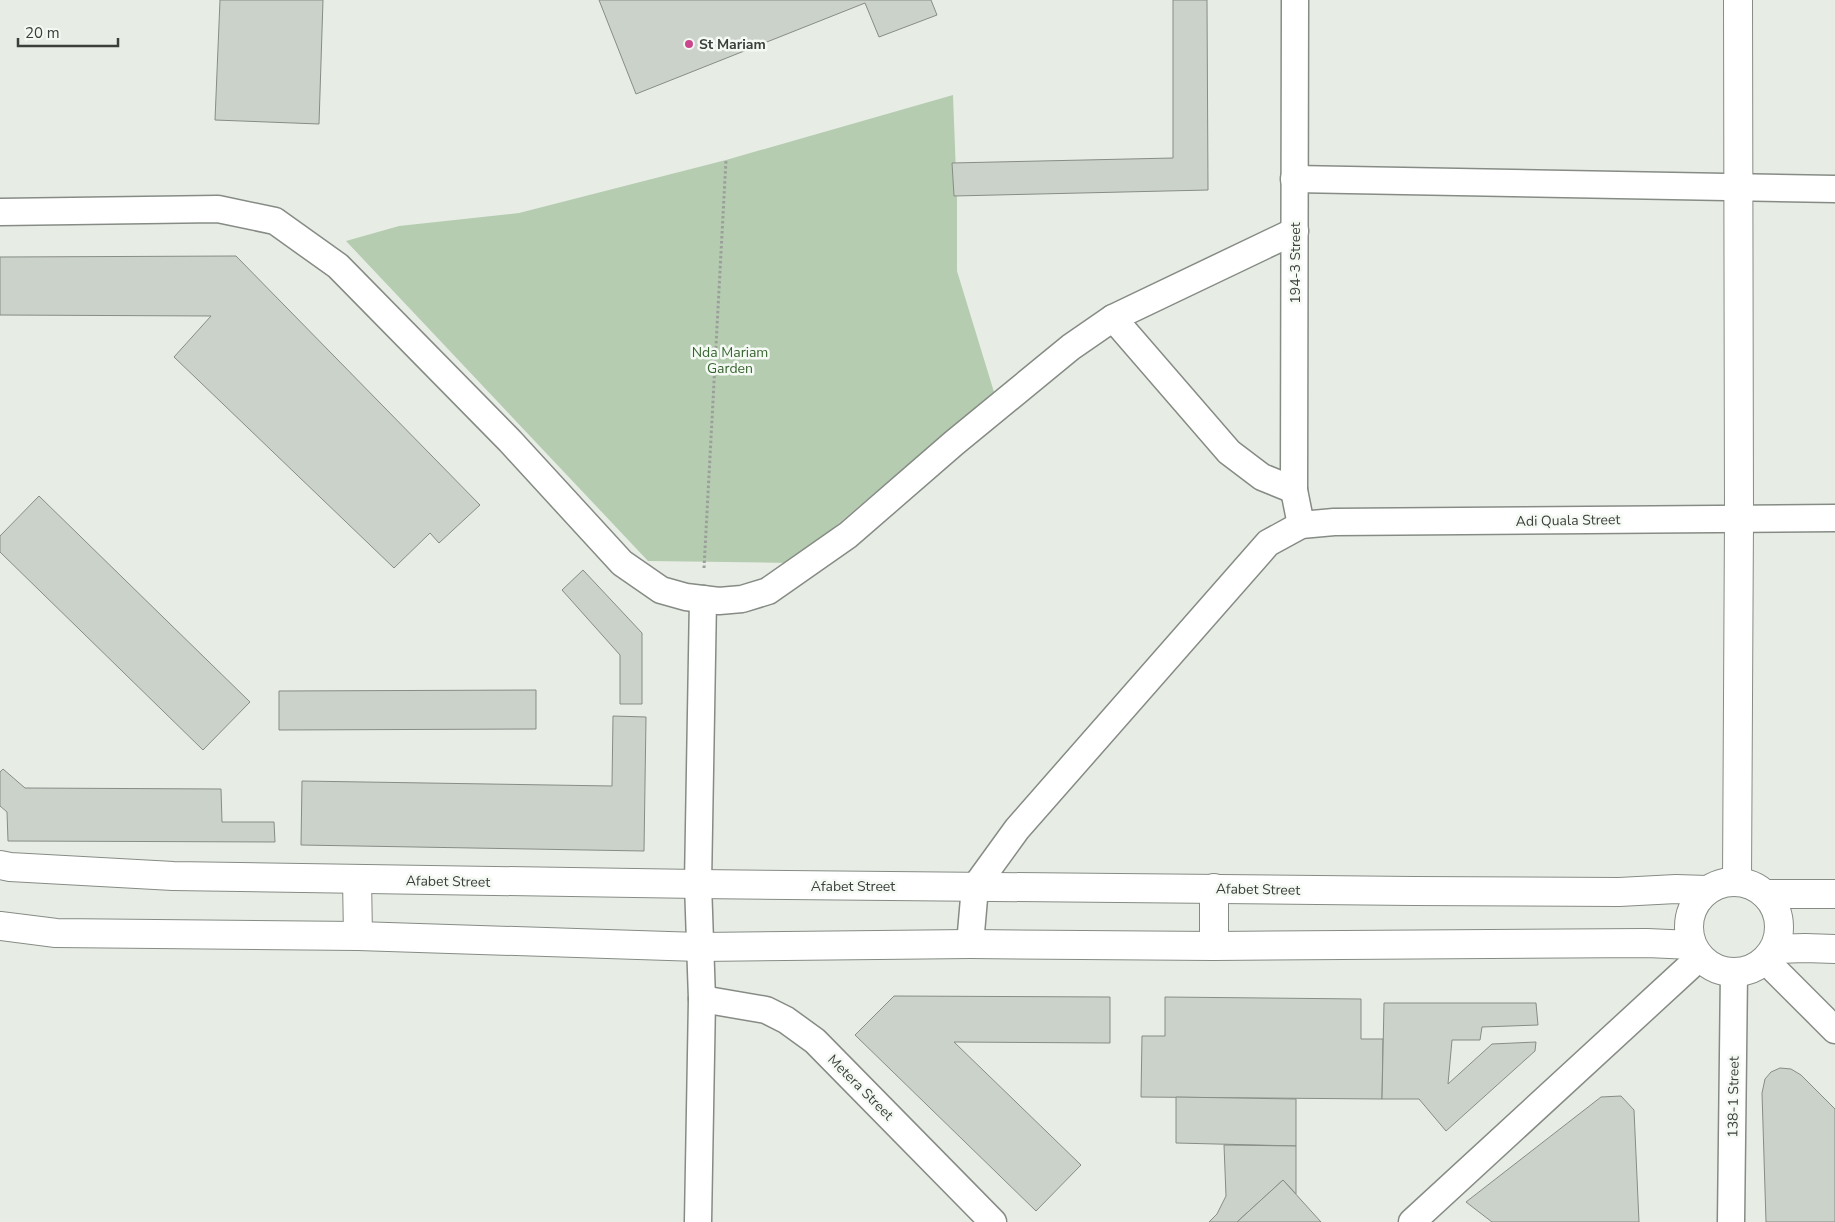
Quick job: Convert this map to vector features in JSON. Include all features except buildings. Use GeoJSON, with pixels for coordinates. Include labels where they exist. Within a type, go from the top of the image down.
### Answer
{"type":"FeatureCollection","features":[{"type":"Feature","properties":{"kind":"main road"},"geometry":{"type":"LineString","coordinates":[[1737,882],[1740,518],[1738,0]]}},
{"type":"Feature","properties":{"kind":"main road","name":"Afabet Street"},"geometry":{"type":"LineString","coordinates":[[0,865],[173,876],[698,884],[1609,892],[1676,889],[1707,890]]}},
{"type":"Feature","properties":{"kind":"main road"},"geometry":{"type":"LineString","coordinates":[[357,879],[358,936]]}},
{"type":"Feature","properties":{"kind":"main road"},"geometry":{"type":"LineString","coordinates":[[1737,882],[1752,885],[1765,894],[1775,906],[1780,921],[1780,935],[1770,955],[1753,969],[1734,972],[1724,971],[1711,966],[1696,951],[1689,931],[1690,916],[1696,902],[1707,890],[1721,883],[1737,882]]}},
{"type":"Feature","properties":{"kind":"main road"},"geometry":{"type":"LineString","coordinates":[[1214,888],[1214,946]]}},
{"type":"Feature","properties":{"kind":"main road"},"geometry":{"type":"LineString","coordinates":[[1765,894],[1835,894]]}},
{"type":"Feature","properties":{"kind":"main road"},"geometry":{"type":"LineString","coordinates":[[0,926],[56,933],[358,936],[699,947],[970,944],[1214,946],[1647,943],[1696,951]]}},
{"type":"Feature","properties":{"kind":"main road"},"geometry":{"type":"LineString","coordinates":[[1770,955],[1805,948],[1835,949]]}},
{"type":"Feature","properties":{"kind":"street","name":"194-3 Street"},"geometry":{"type":"LineString","coordinates":[[1295,0],[1294,490],[1301,525]]}},
{"type":"Feature","properties":{"kind":"street"},"geometry":{"type":"LineString","coordinates":[[1294,179],[1835,189]]}},
{"type":"Feature","properties":{"kind":"street"},"geometry":{"type":"LineString","coordinates":[[0,212],[218,209],[276,221],[338,266],[510,441],[622,563],[661,590],[719,601],[742,599],[768,591],[848,534],[961,437],[1071,347],[1113,318],[1295,231]]}},
{"type":"Feature","properties":{"kind":"street"},"geometry":{"type":"LineString","coordinates":[[1113,318],[1229,452],[1262,477],[1294,490]]}},
{"type":"Feature","properties":{"kind":"street","name":"Adi Quala Street"},"geometry":{"type":"LineString","coordinates":[[1301,525],[1334,522],[1835,518]]}},
{"type":"Feature","properties":{"kind":"street"},"geometry":{"type":"LineString","coordinates":[[970,944],[974,887],[1017,829],[1268,543],[1301,525]]}},
{"type":"Feature","properties":{"kind":"street"},"geometry":{"type":"LineString","coordinates":[[698,1222],[702,999],[698,884],[703,599]]}},
{"type":"Feature","properties":{"kind":"street"},"geometry":{"type":"LineString","coordinates":[[1412,1222],[1696,951]]}},
{"type":"Feature","properties":{"kind":"street"},"geometry":{"type":"LineString","coordinates":[[1770,955],[1835,1030]]}},
{"type":"Feature","properties":{"kind":"street","name":"138-1 Street"},"geometry":{"type":"LineString","coordinates":[[1730,1222],[1734,972]]}},
{"type":"Feature","properties":{"kind":"street","name":"Metera Street"},"geometry":{"type":"LineString","coordinates":[[702,999],[766,1010],[786,1020],[815,1040],[993,1222]]}},
{"type":"Feature","properties":{"kind":"path"},"geometry":{"type":"LineString","coordinates":[[703,599],[726,160]]}},
{"type":"Feature","properties":{"kind":"green space","name":"Nda Mariam Garden"},"geometry":{"type":"Polygon","coordinates":[[[953,95],[957,200],[957,271],[994,392],[792,563],[648,561],[346,241],[399,226],[519,213],[726,160],[953,95]]]}},
{"type":"Feature","properties":{"kind":"place","name":"St Mariam"},"geometry":{"type":"Point","coordinates":[689,44]}}]}
